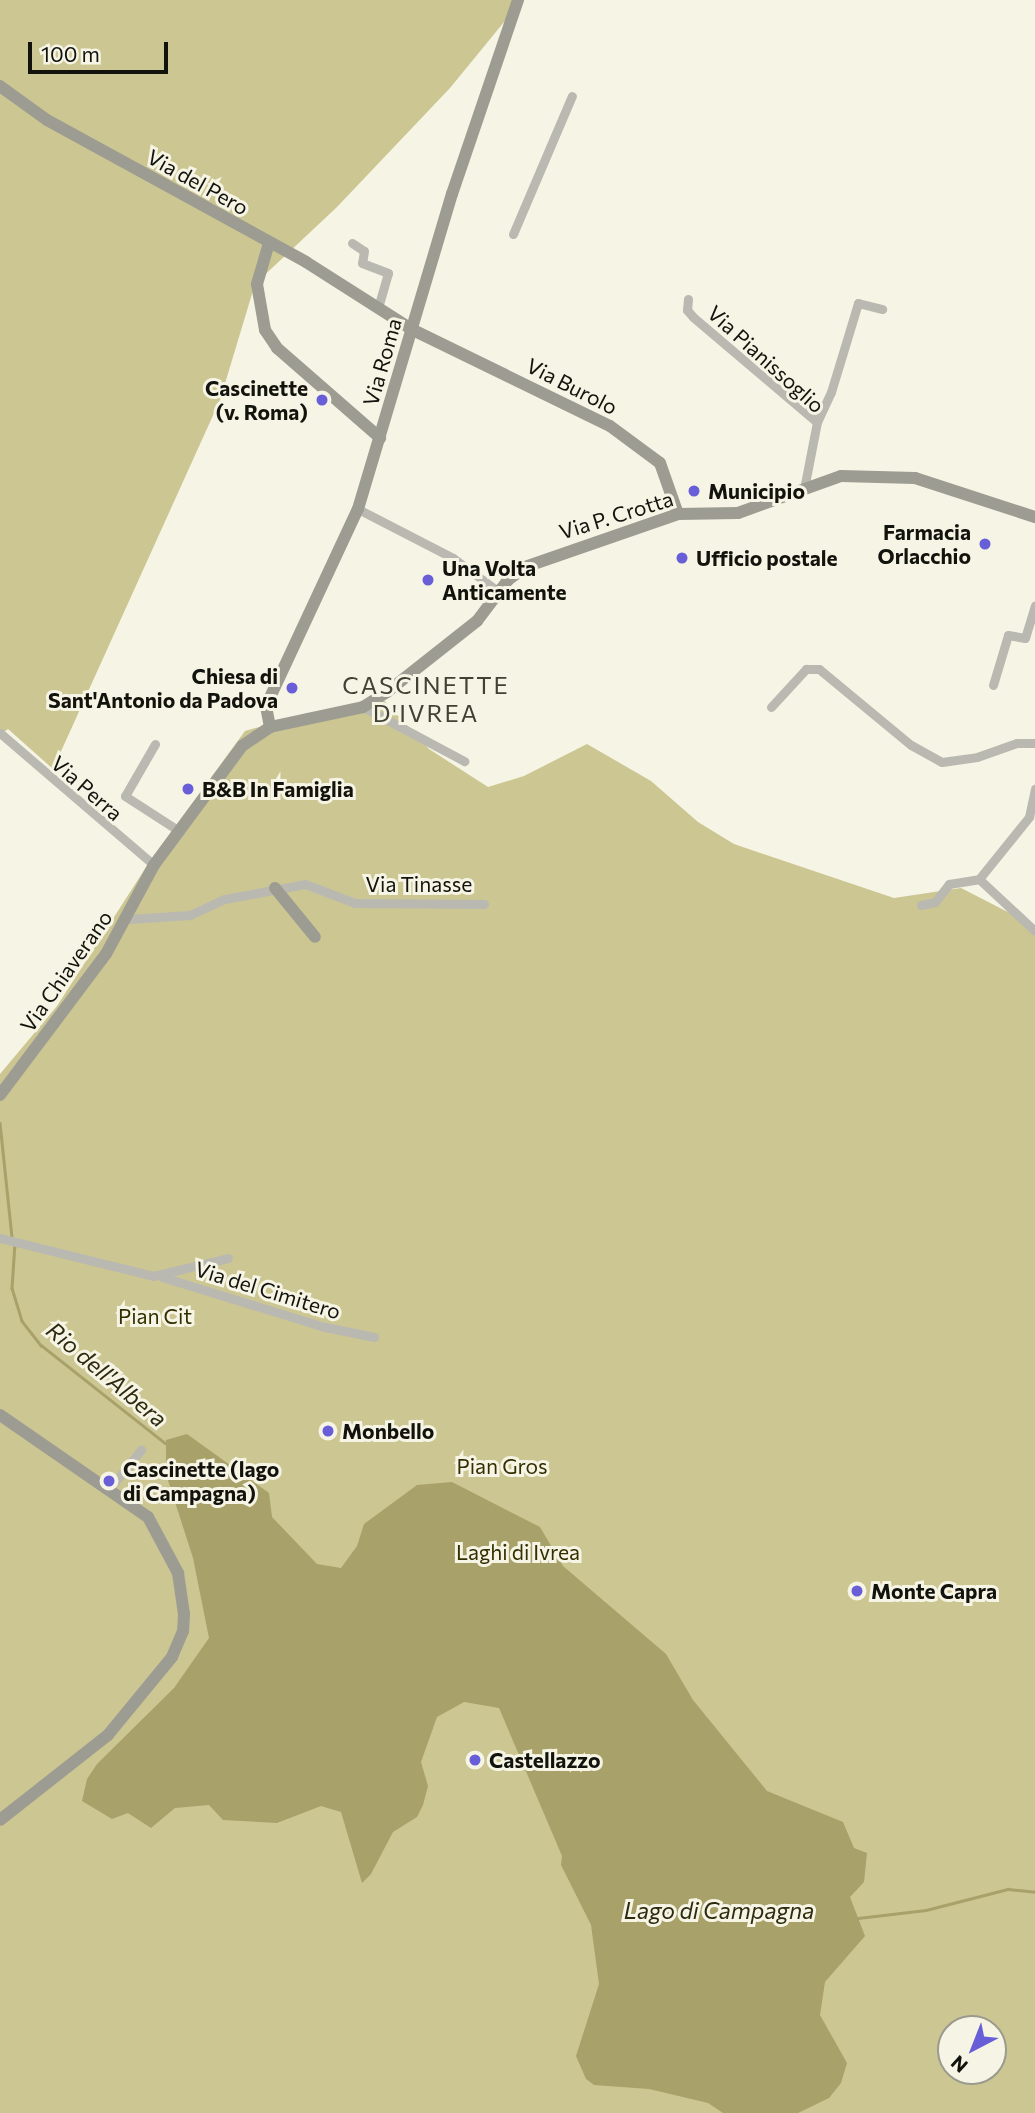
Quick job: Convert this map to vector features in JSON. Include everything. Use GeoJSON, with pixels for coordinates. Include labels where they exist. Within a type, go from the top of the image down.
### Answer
{"type":"FeatureCollection","features":[{"type":"Feature","properties":{"kind":"street","name":"Via Roma"},"geometry":{"type":"LineString","coordinates":[[270,727],[266,706],[358,509],[411,329],[518,0]]}},
{"type":"Feature","properties":{"kind":"street","name":"Via del Pero"},"geometry":{"type":"LineString","coordinates":[[0,86],[47,120],[269,243],[411,329]]}},
{"type":"Feature","properties":{"kind":"street"},"geometry":{"type":"LineString","coordinates":[[513,234],[572,96]]}},
{"type":"Feature","properties":{"kind":"street"},"geometry":{"type":"LineString","coordinates":[[269,243],[257,284],[265,330],[276,348],[380,438]]}},
{"type":"Feature","properties":{"kind":"street"},"geometry":{"type":"LineString","coordinates":[[352,243],[363,251],[362,263],[388,273],[390,279],[378,308]]}},
{"type":"Feature","properties":{"kind":"street","name":"Via Pianissoglio"},"geometry":{"type":"LineString","coordinates":[[688,299],[687,310],[693,317],[817,422],[804,489]]}},
{"type":"Feature","properties":{"kind":"street"},"geometry":{"type":"LineString","coordinates":[[817,422],[831,393],[858,303],[882,309]]}},
{"type":"Feature","properties":{"kind":"street","name":"Via Burolo"},"geometry":{"type":"LineString","coordinates":[[411,329],[619,432],[660,463],[678,514]]}},
{"type":"Feature","properties":{"kind":"street","name":"Via P. Crotta"},"geometry":{"type":"LineString","coordinates":[[270,727],[363,707],[455,640],[489,609],[499,592],[525,567],[549,556],[678,514],[738,513],[841,476],[891,474],[981,496],[1035,516]]}},
{"type":"Feature","properties":{"kind":"street"},"geometry":{"type":"LineString","coordinates":[[358,509],[453,558],[499,592]]}},
{"type":"Feature","properties":{"kind":"street"},"geometry":{"type":"LineString","coordinates":[[993,685],[1008,635],[1025,638],[1035,606]]}},
{"type":"Feature","properties":{"kind":"street"},"geometry":{"type":"LineString","coordinates":[[771,707],[806,669],[819,669],[911,745],[942,762],[977,757],[1017,743],[1035,743]]}},
{"type":"Feature","properties":{"kind":"street"},"geometry":{"type":"LineString","coordinates":[[363,707],[464,761]]}},
{"type":"Feature","properties":{"kind":"street","name":"Via Chiaverano"},"geometry":{"type":"LineString","coordinates":[[0,1094],[106,954],[128,919],[154,865],[179,831],[242,746],[270,727]]}},
{"type":"Feature","properties":{"kind":"street","name":"Via Perra"},"geometry":{"type":"LineString","coordinates":[[0,733],[154,865]]}},
{"type":"Feature","properties":{"kind":"street"},"geometry":{"type":"LineString","coordinates":[[155,744],[125,796],[179,831]]}},
{"type":"Feature","properties":{"kind":"street"},"geometry":{"type":"LineString","coordinates":[[921,905],[935,902],[948,884],[979,879],[1029,817],[1035,789]]}},
{"type":"Feature","properties":{"kind":"street"},"geometry":{"type":"LineString","coordinates":[[979,879],[1035,931]]}},
{"type":"Feature","properties":{"kind":"street","name":"Via Tinasse"},"geometry":{"type":"LineString","coordinates":[[128,919],[190,915],[225,899],[275,888],[312,885],[355,903],[484,904]]}},
{"type":"Feature","properties":{"kind":"street"},"geometry":{"type":"LineString","coordinates":[[275,888],[315,937]]}},
{"type":"Feature","properties":{"kind":"street","name":"Via del Cimitero"},"geometry":{"type":"LineString","coordinates":[[3,1239],[153,1276],[325,1327],[374,1337]]}},
{"type":"Feature","properties":{"kind":"street"},"geometry":{"type":"LineString","coordinates":[[153,1276],[228,1258]]}},
{"type":"Feature","properties":{"kind":"street"},"geometry":{"type":"LineString","coordinates":[[0,1415],[111,1487],[148,1517],[165,1543],[183,1598],[183,1632],[158,1677],[88,1756],[0,1820]]}},
{"type":"Feature","properties":{"kind":"street"},"geometry":{"type":"LineString","coordinates":[[111,1487],[141,1450]]}},
{"type":"Feature","properties":{"kind":"green space"},"geometry":{"type":"Polygon","coordinates":[[[0,0],[522,0],[450,88],[337,207],[255,284],[220,400],[53,769],[8,729],[0,735],[0,0]]]}},
{"type":"Feature","properties":{"kind":"green space","name":"Laghi di Ivrea"},"geometry":{"type":"Polygon","coordinates":[[[380,696],[429,749],[488,787],[524,776],[587,744],[651,781],[698,822],[734,844],[894,898],[961,888],[1035,926],[1035,2113],[0,2113],[0,1074],[57,1006],[150,861],[245,731],[308,713],[362,705],[380,696]]]}},
{"type":"Feature","properties":{"kind":"water","name":"Lago di Campagna"},"geometry":{"type":"Polygon","coordinates":[[[187,1434],[269,1493],[272,1517],[317,1564],[341,1568],[357,1546],[364,1524],[417,1485],[452,1482],[540,1527],[563,1566],[666,1654],[693,1700],[767,1791],[843,1822],[854,1848],[867,1853],[864,1882],[850,1897],[865,1936],[825,1982],[820,2015],[847,2063],[841,2083],[829,2098],[798,2113],[723,2113],[708,2103],[649,2089],[594,2085],[586,2079],[576,2056],[599,1984],[591,1925],[561,1865],[562,1856],[499,1708],[464,1702],[437,1717],[421,1762],[428,1786],[423,1805],[417,1817],[393,1832],[371,1874],[362,1883],[341,1812],[321,1806],[277,1823],[223,1820],[209,1805],[175,1808],[151,1828],[128,1813],[112,1819],[82,1801],[87,1779],[97,1764],[174,1688],[209,1638],[193,1558],[166,1474],[166,1440],[187,1434]]]}},
{"type":"Feature","properties":{"kind":"waterway","name":"Rio dell'Albera"},"geometry":{"type":"LineString","coordinates":[[0,1123],[12,1237]]}},
{"type":"Feature","properties":{"kind":"waterway","name":"Rio dell'Albera"},"geometry":{"type":"LineString","coordinates":[[15,1243],[12,1288],[22,1321],[41,1345],[165,1443]]}},
{"type":"Feature","properties":{"kind":"waterway"},"geometry":{"type":"LineString","coordinates":[[858,1918],[926,1910],[1008,1889],[1035,1892]]}},
{"type":"Feature","properties":{"kind":"place","name":"Cascinette (v. Roma)"},"geometry":{"type":"Point","coordinates":[322,400]}},
{"type":"Feature","properties":{"kind":"place","name":"Municipio"},"geometry":{"type":"Point","coordinates":[694,491]}},
{"type":"Feature","properties":{"kind":"place","name":"Farmacia Orlacchio"},"geometry":{"type":"Point","coordinates":[985,544]}},
{"type":"Feature","properties":{"kind":"place","name":"Ufficio postale"},"geometry":{"type":"Point","coordinates":[682,558]}},
{"type":"Feature","properties":{"kind":"place","name":"Una Volta Anticamente"},"geometry":{"type":"Point","coordinates":[428,580]}},
{"type":"Feature","properties":{"kind":"place","name":"Chiesa di Sant'Antonio da Padova"},"geometry":{"type":"Point","coordinates":[292,688]}},
{"type":"Feature","properties":{"kind":"place","name":"B&B In Famiglia"},"geometry":{"type":"Point","coordinates":[188,789]}},
{"type":"Feature","properties":{"kind":"place","name":"Monbello"},"geometry":{"type":"Point","coordinates":[328,1431]}},
{"type":"Feature","properties":{"kind":"place","name":"Cascinette (lago di Campagna)"},"geometry":{"type":"Point","coordinates":[109,1481]}},
{"type":"Feature","properties":{"kind":"place","name":"Monte Capra"},"geometry":{"type":"Point","coordinates":[857,1591]}},
{"type":"Feature","properties":{"kind":"place","name":"Castellazzo"},"geometry":{"type":"Point","coordinates":[475,1760]}},
{"type":"Feature","properties":{"kind":"district","name":"CASCINETTE D'IVREA"},"geometry":{"type":"Point","coordinates":[426,699]}},
{"type":"Feature","properties":{"kind":"park label","name":"Pian Cit"},"geometry":{"type":"Point","coordinates":[155,1316]}},
{"type":"Feature","properties":{"kind":"park label","name":"Pian Gros"},"geometry":{"type":"Point","coordinates":[502,1466]}}]}
